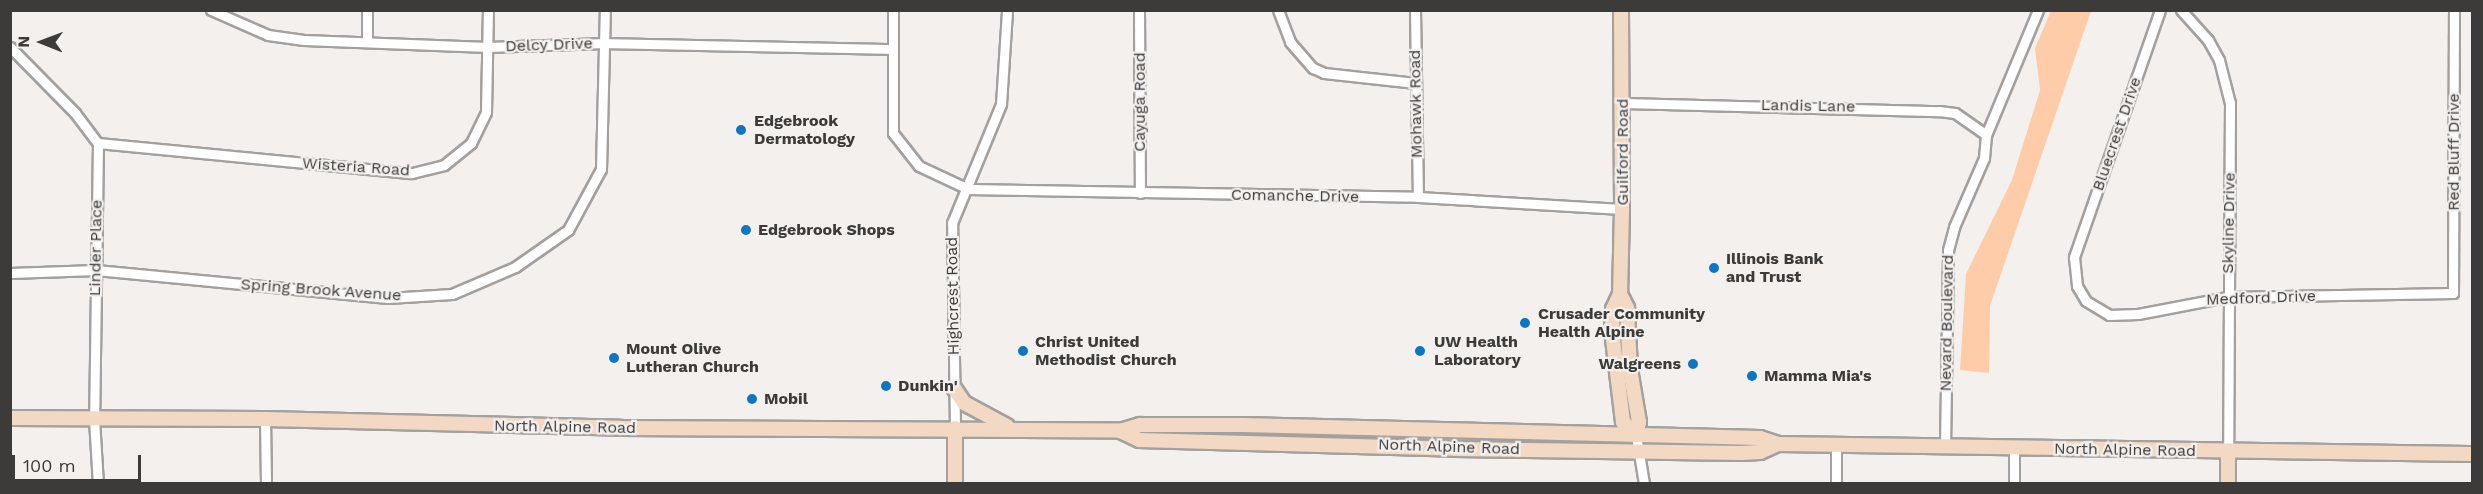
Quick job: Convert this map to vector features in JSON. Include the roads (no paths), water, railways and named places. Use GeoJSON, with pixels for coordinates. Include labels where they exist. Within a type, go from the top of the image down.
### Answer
{"type":"FeatureCollection","features":[{"type":"Feature","properties":{"kind":"main road","name":"Guilford Road"},"geometry":{"type":"LineString","coordinates":[[1621,10],[1624,103],[1620,294],[1627,308],[1630,369],[1638,422],[1636,435]]}},
{"type":"Feature","properties":{"kind":"main road"},"geometry":{"type":"LineString","coordinates":[[954,388],[967,405],[1014,429]]}},
{"type":"Feature","properties":{"kind":"main road","name":"North Alpine Road"},"geometry":{"type":"LineString","coordinates":[[10,418],[265,419],[621,428],[955,428],[1120,431],[1140,425],[1243,425],[1760,438],[1778,444],[2472,454]]}},
{"type":"Feature","properties":{"kind":"main road","name":"Highcrest Road"},"geometry":{"type":"LineString","coordinates":[[955,428],[955,483]]}},
{"type":"Feature","properties":{"kind":"main road","name":"North Alpine Road"},"geometry":{"type":"LineString","coordinates":[[1120,431],[1139,440],[1639,452],[1760,452],[1778,444]]}},
{"type":"Feature","properties":{"kind":"main road"},"geometry":{"type":"LineString","coordinates":[[2228,451],[2228,483]]}},
{"type":"Feature","properties":{"kind":"street"},"geometry":{"type":"LineString","coordinates":[[367,10],[367,41]]}},
{"type":"Feature","properties":{"kind":"street","name":"Wisteria Road"},"geometry":{"type":"LineString","coordinates":[[98,143],[411,173],[444,165],[471,143],[486,112],[488,10]]}},
{"type":"Feature","properties":{"kind":"street","name":"Spring Brook Avenue"},"geometry":{"type":"LineString","coordinates":[[10,273],[96,270],[388,298],[452,294],[515,267],[568,230],[601,169],[605,10]]}},
{"type":"Feature","properties":{"kind":"street"},"geometry":{"type":"LineString","coordinates":[[893,10],[893,133],[919,166],[968,189]]}},
{"type":"Feature","properties":{"kind":"street","name":"Highcrest Road"},"geometry":{"type":"LineString","coordinates":[[955,428],[952,223],[968,189],[1001,104],[1007,10]]}},
{"type":"Feature","properties":{"kind":"street","name":"Cayuga Road"},"geometry":{"type":"LineString","coordinates":[[1139,10],[1140,194]]}},
{"type":"Feature","properties":{"kind":"street"},"geometry":{"type":"LineString","coordinates":[[1278,10],[1290,42],[1313,68],[1415,83]]}},
{"type":"Feature","properties":{"kind":"street","name":"Mohawk Road"},"geometry":{"type":"LineString","coordinates":[[1415,10],[1418,197]]}},
{"type":"Feature","properties":{"kind":"street","name":"Nevard Boulevard"},"geometry":{"type":"LineString","coordinates":[[1945,447],[1948,250],[1954,226],[1984,158],[1986,135],[2038,10]]}},
{"type":"Feature","properties":{"kind":"street","name":"Bluecrest Drive"},"geometry":{"type":"LineString","coordinates":[[2074,257],[2160,10]]}},
{"type":"Feature","properties":{"kind":"street","name":"Skyline Drive"},"geometry":{"type":"LineString","coordinates":[[2181,10],[2208,40],[2228,88],[2228,451]]}},
{"type":"Feature","properties":{"kind":"street","name":"Red Bluff Drive"},"geometry":{"type":"LineString","coordinates":[[2453,293],[2454,10]]}},
{"type":"Feature","properties":{"kind":"street","name":"Delcy Drive"},"geometry":{"type":"LineString","coordinates":[[216,12],[268,35],[367,41],[488,47],[605,43],[893,49]]}},
{"type":"Feature","properties":{"kind":"street"},"geometry":{"type":"LineString","coordinates":[[10,47],[75,113],[98,143]]}},
{"type":"Feature","properties":{"kind":"street","name":"Landis Lane"},"geometry":{"type":"LineString","coordinates":[[1624,103],[1939,111],[1955,113],[1986,135]]}},
{"type":"Feature","properties":{"kind":"street","name":"Linder Place"},"geometry":{"type":"LineString","coordinates":[[98,143],[94,419],[98,483]]}},
{"type":"Feature","properties":{"kind":"street","name":"Comanche Drive"},"geometry":{"type":"LineString","coordinates":[[968,189],[1140,194],[1418,197],[1622,209]]}},
{"type":"Feature","properties":{"kind":"street","name":"Medford Drive"},"geometry":{"type":"LineString","coordinates":[[2074,257],[2077,286],[2086,301],[2109,315],[2138,314],[2228,297],[2453,293]]}},
{"type":"Feature","properties":{"kind":"street"},"geometry":{"type":"LineString","coordinates":[[265,419],[266,483]]}},
{"type":"Feature","properties":{"kind":"street"},"geometry":{"type":"LineString","coordinates":[[1636,435],[1644,483]]}},
{"type":"Feature","properties":{"kind":"street"},"geometry":{"type":"LineString","coordinates":[[1836,445],[1836,483]]}},
{"type":"Feature","properties":{"kind":"street"},"geometry":{"type":"LineString","coordinates":[[2014,448],[2014,483]]}},
{"type":"Feature","properties":{"kind":"place","name":"Edgebrook Dermatology"},"geometry":{"type":"Point","coordinates":[741,130]}},
{"type":"Feature","properties":{"kind":"place","name":"Edgebrook Shops"},"geometry":{"type":"Point","coordinates":[746,230]}},
{"type":"Feature","properties":{"kind":"place","name":"Illinois Bank and Trust"},"geometry":{"type":"Point","coordinates":[1714,268]}},
{"type":"Feature","properties":{"kind":"place","name":"Crusader Community Health Alpine"},"geometry":{"type":"Point","coordinates":[1525,323]}},
{"type":"Feature","properties":{"kind":"place","name":"Christ United Methodist Church"},"geometry":{"type":"Point","coordinates":[1023,351]}},
{"type":"Feature","properties":{"kind":"place","name":"UW Health Laboratory"},"geometry":{"type":"Point","coordinates":[1420,351]}},
{"type":"Feature","properties":{"kind":"place","name":"Mount Olive Lutheran Church"},"geometry":{"type":"Point","coordinates":[614,358]}},
{"type":"Feature","properties":{"kind":"place","name":"Walgreens"},"geometry":{"type":"Point","coordinates":[1693,364]}},
{"type":"Feature","properties":{"kind":"place","name":"Mamma Mia's"},"geometry":{"type":"Point","coordinates":[1752,376]}},
{"type":"Feature","properties":{"kind":"place","name":"Dunkin'"},"geometry":{"type":"Point","coordinates":[886,386]}},
{"type":"Feature","properties":{"kind":"place","name":"Mobil"},"geometry":{"type":"Point","coordinates":[752,399]}}]}
